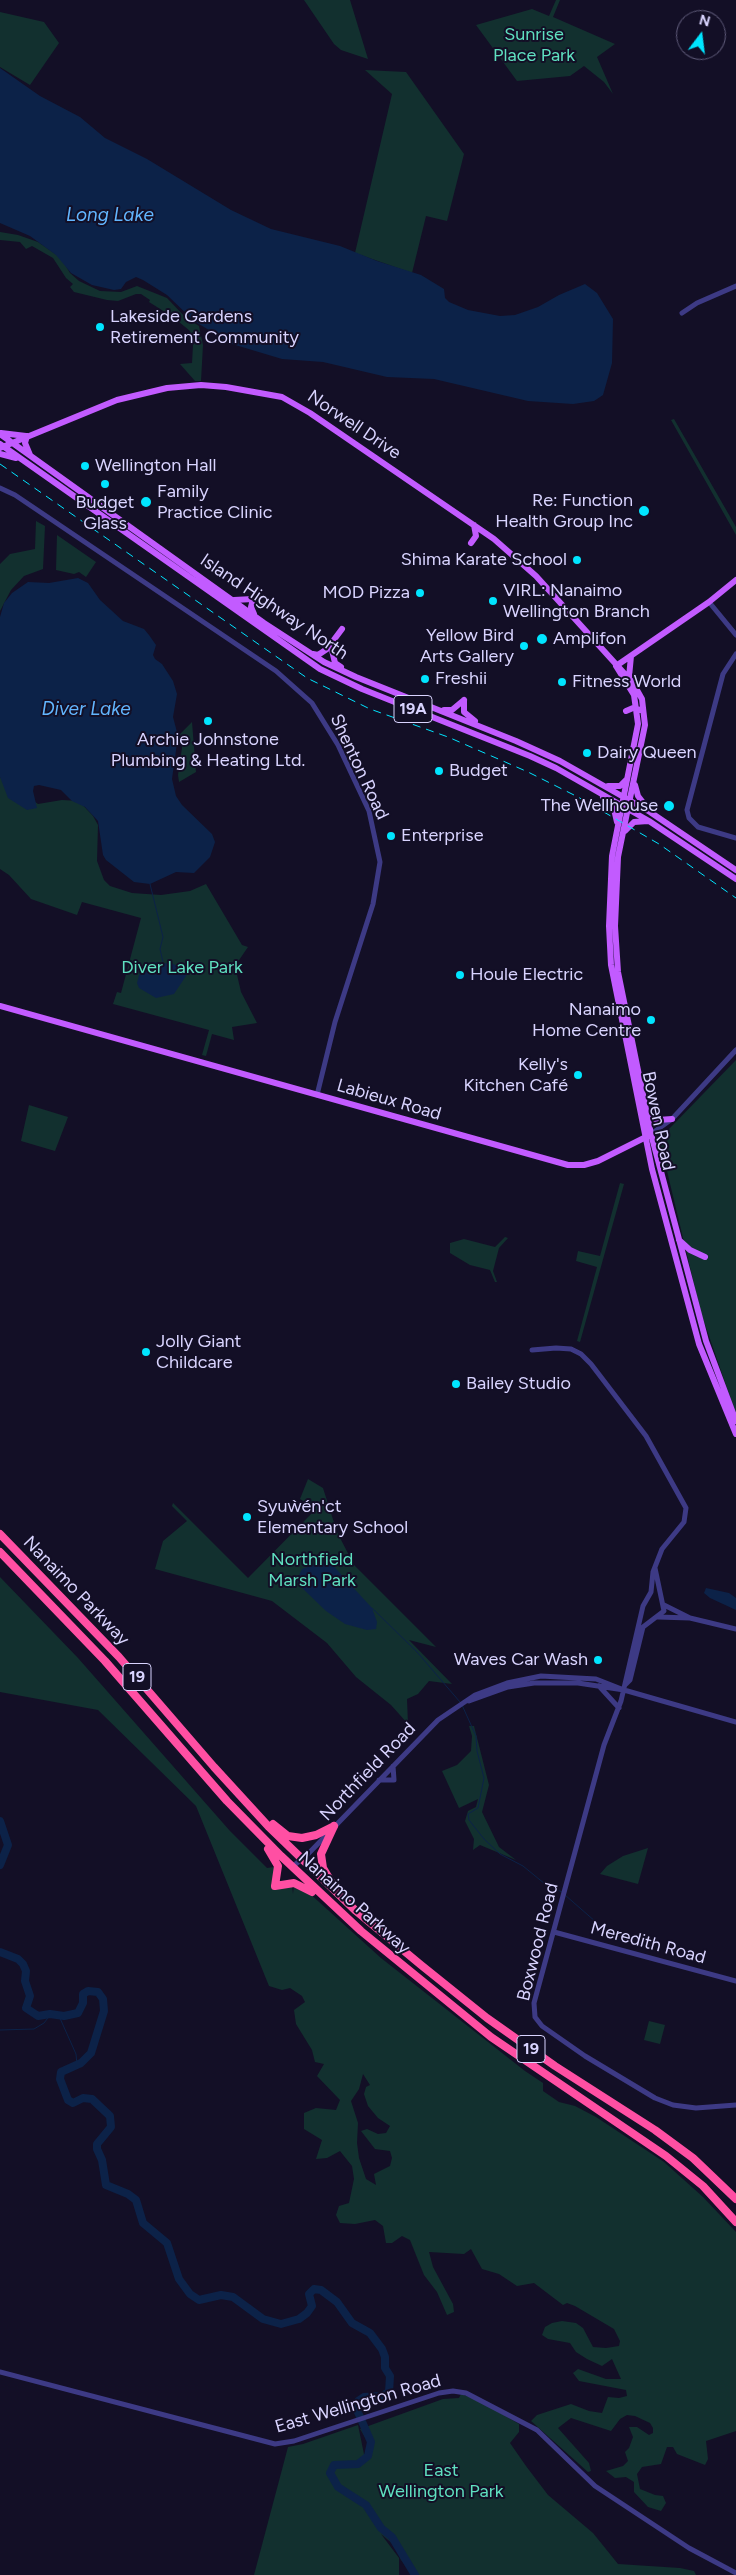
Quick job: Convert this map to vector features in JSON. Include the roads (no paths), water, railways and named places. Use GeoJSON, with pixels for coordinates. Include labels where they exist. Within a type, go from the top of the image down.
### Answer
{"type":"FeatureCollection","features":[{"type":"Feature","properties":{"kind":"highway","name":"Nanaimo Parkway"},"geometry":{"type":"LineString","coordinates":[[0,1534],[119,1657],[184,1733],[302,1860],[421,1966],[541,2056],[693,2158],[736,2199]]}},
{"type":"Feature","properties":{"kind":"highway","name":"Nanaimo Parkway"},"geometry":{"type":"LineString","coordinates":[[0,1552],[105,1660],[194,1764],[292,1867],[406,1970],[491,2037],[666,2156],[703,2186],[736,2222]]}},
{"type":"Feature","properties":{"kind":"highway"},"geometry":{"type":"LineString","coordinates":[[184,1733],[199,1745],[250,1802],[282,1831],[295,1838],[309,1838],[334,1826]]}},
{"type":"Feature","properties":{"kind":"highway"},"geometry":{"type":"LineString","coordinates":[[194,1764],[204,1780],[271,1852],[278,1866],[275,1886],[287,1882],[301,1884],[308,1888],[387,1958],[406,1970]]}},
{"type":"Feature","properties":{"kind":"highway"},"geometry":{"type":"LineString","coordinates":[[334,1826],[321,1854],[321,1862],[326,1875],[353,1903],[407,1950],[421,1966]]}},
{"type":"Feature","properties":{"kind":"main road","name":"Norwell Drive"},"geometry":{"type":"LineString","coordinates":[[1,446],[117,400],[167,388],[201,385],[269,393],[282,397],[304,409],[505,548],[536,576],[616,666],[629,678],[640,693],[645,715],[629,809]]}},
{"type":"Feature","properties":{"kind":"main road"},"geometry":{"type":"LineString","coordinates":[[0,433],[27,436],[25,444],[31,456]]}},
{"type":"Feature","properties":{"kind":"main road","name":"Island Highway North"},"geometry":{"type":"LineString","coordinates":[[0,433],[254,616],[324,662],[382,688],[516,741],[605,785],[650,812],[736,870]]}},
{"type":"Feature","properties":{"kind":"main road","name":"Island Highway North"},"geometry":{"type":"LineString","coordinates":[[1,446],[320,669],[530,756],[629,809],[736,879]]}},
{"type":"Feature","properties":{"kind":"main road"},"geometry":{"type":"LineString","coordinates":[[0,454],[22,460]]}},
{"type":"Feature","properties":{"kind":"main road"},"geometry":{"type":"LineString","coordinates":[[471,543],[476,536],[474,525]]}},
{"type":"Feature","properties":{"kind":"main road"},"geometry":{"type":"LineString","coordinates":[[616,666],[710,602],[736,580]]}},
{"type":"Feature","properties":{"kind":"main road"},"geometry":{"type":"LineString","coordinates":[[226,596],[237,601],[253,599],[251,607],[254,616]]}},
{"type":"Feature","properties":{"kind":"main road"},"geometry":{"type":"LineString","coordinates":[[309,653],[318,655],[323,653],[342,629]]}},
{"type":"Feature","properties":{"kind":"main road"},"geometry":{"type":"LineString","coordinates":[[275,639],[285,642],[312,660],[324,662]]}},
{"type":"Feature","properties":{"kind":"main road"},"geometry":{"type":"LineString","coordinates":[[332,650],[333,658],[339,666],[382,688]]}},
{"type":"Feature","properties":{"kind":"main road"},"geometry":{"type":"LineString","coordinates":[[629,678],[631,656]]}},
{"type":"Feature","properties":{"kind":"main road","name":"Norwell Drive"},"geometry":{"type":"LineString","coordinates":[[616,666],[632,690],[638,719],[622,805]]}},
{"type":"Feature","properties":{"kind":"main road"},"geometry":{"type":"LineString","coordinates":[[439,710],[452,710],[464,700],[466,716],[504,732],[516,741]]}},
{"type":"Feature","properties":{"kind":"main road"},"geometry":{"type":"LineString","coordinates":[[394,701],[418,706],[448,717],[457,717]]}},
{"type":"Feature","properties":{"kind":"main road"},"geometry":{"type":"LineString","coordinates":[[638,719],[626,712],[637,708],[645,715]]}},
{"type":"Feature","properties":{"kind":"main road"},"geometry":{"type":"LineString","coordinates":[[605,785],[620,786],[628,778]]}},
{"type":"Feature","properties":{"kind":"main road"},"geometry":{"type":"LineString","coordinates":[[634,782],[638,796],[650,812]]}},
{"type":"Feature","properties":{"kind":"main road"},"geometry":{"type":"LineString","coordinates":[[599,792],[614,809],[618,825]]}},
{"type":"Feature","properties":{"kind":"main road","name":"Bowen Road"},"geometry":{"type":"LineString","coordinates":[[622,805],[610,876],[609,935],[614,984],[648,1136],[679,1240],[706,1341],[736,1421]]}},
{"type":"Feature","properties":{"kind":"main road","name":"Bowen Road"},"geometry":{"type":"LineString","coordinates":[[629,809],[618,857],[615,935],[618,972],[647,1115],[648,1150],[700,1344],[736,1434]]}},
{"type":"Feature","properties":{"kind":"main road"},"geometry":{"type":"LineString","coordinates":[[624,832],[634,822],[649,821]]}},
{"type":"Feature","properties":{"kind":"main road","name":"Labieux Road"},"geometry":{"type":"LineString","coordinates":[[0,1006],[568,1165],[590,1164],[628,1148],[648,1136]]}},
{"type":"Feature","properties":{"kind":"main road"},"geometry":{"type":"LineString","coordinates":[[627,1046],[630,1046],[636,1060]]}},
{"type":"Feature","properties":{"kind":"main road"},"geometry":{"type":"LineString","coordinates":[[632,1068],[637,1082],[640,1082]]}},
{"type":"Feature","properties":{"kind":"main road"},"geometry":{"type":"LineString","coordinates":[[647,1115],[658,1120],[672,1119]]}},
{"type":"Feature","properties":{"kind":"main road"},"geometry":{"type":"LineString","coordinates":[[628,1148],[639,1146],[648,1150]]}},
{"type":"Feature","properties":{"kind":"main road"},"geometry":{"type":"LineString","coordinates":[[679,1240],[690,1250],[705,1257]]}},
{"type":"Feature","properties":{"kind":"street"},"geometry":{"type":"LineString","coordinates":[[682,313],[697,303],[736,286]]}},
{"type":"Feature","properties":{"kind":"street","name":"Shenton Road"},"geometry":{"type":"LineString","coordinates":[[0,488],[15,495],[276,671],[312,703],[338,745],[368,811],[380,862],[373,904],[335,1022],[317,1095]]}},
{"type":"Feature","properties":{"kind":"street"},"geometry":{"type":"LineString","coordinates":[[710,602],[736,635]]}},
{"type":"Feature","properties":{"kind":"street"},"geometry":{"type":"LineString","coordinates":[[736,654],[723,674],[688,800],[688,812],[692,822],[701,828],[736,838]]}},
{"type":"Feature","properties":{"kind":"street","name":"Labieux Road"},"geometry":{"type":"LineString","coordinates":[[648,1136],[672,1119],[736,1050]]}},
{"type":"Feature","properties":{"kind":"street"},"geometry":{"type":"LineString","coordinates":[[532,1350],[571,1349],[581,1354],[591,1364],[646,1436],[686,1508],[684,1522],[662,1549],[655,1568],[648,1598],[644,1602],[643,1609],[648,1616],[690,1618],[736,1629]]}},
{"type":"Feature","properties":{"kind":"street"},"geometry":{"type":"LineString","coordinates":[[655,1568],[664,1611],[656,1617]]}},
{"type":"Feature","properties":{"kind":"street"},"geometry":{"type":"LineString","coordinates":[[648,1598],[655,1596],[690,1618]]}},
{"type":"Feature","properties":{"kind":"street","name":"Boxwood Road"},"geometry":{"type":"LineString","coordinates":[[625,1687],[624,1679],[643,1609]]}},
{"type":"Feature","properties":{"kind":"street","name":"Boxwood Road"},"geometry":{"type":"LineString","coordinates":[[656,1617],[642,1631],[630,1680],[625,1687],[619,1708],[604,1745],[534,2006],[535,2017],[542,2026],[624,2081],[655,2098],[673,2105],[696,2108],[736,2105]]}},
{"type":"Feature","properties":{"kind":"street","name":"Northfield Road"},"geometry":{"type":"LineString","coordinates":[[292,1867],[302,1860],[438,1720],[469,1701],[475,1695],[506,1683],[540,1676],[596,1680],[625,1687],[736,1722]]}},
{"type":"Feature","properties":{"kind":"street","name":"Northfield Road"},"geometry":{"type":"LineString","coordinates":[[469,1701],[478,1700],[508,1687],[534,1683],[566,1682],[625,1687]]}},
{"type":"Feature","properties":{"kind":"street"},"geometry":{"type":"LineString","coordinates":[[598,1686],[619,1708]]}},
{"type":"Feature","properties":{"kind":"street"},"geometry":{"type":"LineString","coordinates":[[379,1780],[394,1780],[393,1766]]}},
{"type":"Feature","properties":{"kind":"street","name":"Meredith Road"},"geometry":{"type":"LineString","coordinates":[[554,1932],[736,1981]]}},
{"type":"Feature","properties":{"kind":"street","name":"East Wellington Road"},"geometry":{"type":"LineString","coordinates":[[0,2372],[270,2444],[291,2442],[445,2391],[456,2391],[474,2395],[537,2430],[596,2486],[689,2548],[736,2574]]}},
{"type":"Feature","properties":{"kind":"water","name":"Long Lake"},"geometry":{"type":"Polygon","coordinates":[[[0,68],[40,96],[80,117],[105,138],[147,159],[231,210],[271,229],[340,246],[377,261],[421,275],[444,289],[445,298],[449,302],[468,310],[500,316],[515,315],[538,307],[559,295],[585,284],[597,293],[613,319],[612,363],[603,395],[594,401],[573,404],[528,401],[434,379],[387,377],[323,362],[282,359],[232,344],[194,321],[167,295],[136,277],[126,282],[121,289],[114,290],[92,285],[71,273],[56,255],[30,236],[0,223],[0,68]]]}},
{"type":"Feature","properties":{"kind":"water","name":"Diver Lake"},"geometry":{"type":"Polygon","coordinates":[[[78,578],[88,583],[100,600],[123,621],[144,629],[156,645],[153,655],[155,659],[162,664],[173,681],[177,694],[173,717],[178,736],[172,779],[176,796],[182,805],[212,834],[215,842],[210,857],[194,873],[176,872],[150,884],[134,882],[106,860],[103,855],[98,821],[85,807],[72,801],[61,790],[39,785],[34,786],[33,791],[37,808],[27,810],[8,798],[0,777],[0,617],[4,603],[12,593],[28,582],[49,583],[78,578]]]}},
{"type":"Feature","properties":{"kind":"water"},"geometry":{"type":"Polygon","coordinates":[[[153,962],[173,964],[185,969],[188,973],[174,994],[156,998],[139,988],[137,983],[139,975],[144,967],[153,962]]]}},
{"type":"Feature","properties":{"kind":"water"},"geometry":{"type":"Polygon","coordinates":[[[328,1560],[372,1608],[377,1622],[376,1629],[367,1630],[345,1624],[326,1611],[299,1585],[297,1579],[302,1569],[328,1560]]]}},
{"type":"Feature","properties":{"kind":"water"},"geometry":{"type":"Polygon","coordinates":[[[706,1588],[729,1593],[736,1598],[736,1610],[710,1598],[704,1593],[706,1588]]]}},
{"type":"Feature","properties":{"kind":"waterway"},"geometry":{"type":"LineString","coordinates":[[150,884],[163,937],[160,949],[163,962]]}},
{"type":"Feature","properties":{"kind":"waterway"},"geometry":{"type":"LineString","coordinates":[[372,1608],[417,1652],[460,1702]]}},
{"type":"Feature","properties":{"kind":"waterway"},"geometry":{"type":"LineString","coordinates":[[462,1705],[476,1736],[477,1751],[484,1778],[478,1808],[468,1814],[469,1820],[484,1839],[500,1854],[523,1866],[545,1884],[562,1892]]}},
{"type":"Feature","properties":{"kind":"waterway"},"geometry":{"type":"LineString","coordinates":[[0,1821],[8,1845],[0,1865]]}},
{"type":"Feature","properties":{"kind":"waterway"},"geometry":{"type":"LineString","coordinates":[[565,1895],[612,1936],[622,1941]]}},
{"type":"Feature","properties":{"kind":"waterway"},"geometry":{"type":"LineString","coordinates":[[0,1952],[18,1959],[23,1964],[26,1971],[25,1981],[30,1996],[26,2008],[38,2016],[50,2014],[64,2016],[78,2013],[83,2003],[83,1994],[88,1991],[98,1992],[103,1999],[104,2011],[91,2053],[81,2063],[61,2072],[60,2079],[68,2100],[73,2103],[83,2098],[92,2099],[110,2116],[111,2127],[97,2144],[106,2185],[128,2194],[136,2200],[143,2223],[167,2243],[179,2279],[190,2294],[199,2300],[221,2295],[233,2297],[263,2319],[281,2324],[299,2319],[307,2313],[312,2306],[309,2294],[314,2289],[321,2290],[337,2302],[352,2323],[370,2333],[382,2349],[385,2357],[385,2368],[390,2376],[389,2392],[382,2396],[364,2397],[358,2401],[357,2410],[371,2442],[368,2456],[358,2464],[334,2465],[330,2473],[338,2487],[366,2505],[381,2528],[392,2537],[415,2575]]}},
{"type":"Feature","properties":{"kind":"waterway"},"geometry":{"type":"LineString","coordinates":[[0,2030],[34,2029],[44,2023],[51,2014]]}},
{"type":"Feature","properties":{"kind":"waterway"},"geometry":{"type":"LineString","coordinates":[[59,2016],[76,2054],[77,2065]]}},
{"type":"Feature","properties":{"kind":"railway"},"geometry":{"type":"LineString","coordinates":[[0,464],[307,678],[370,709],[448,737],[528,772],[578,797],[659,844],[736,898]]}},
{"type":"Feature","properties":{"kind":"place","name":"Lakeside Gardens Retirement Community"},"geometry":{"type":"Point","coordinates":[100,327]}},
{"type":"Feature","properties":{"kind":"place","name":"Wellington Hall"},"geometry":{"type":"Point","coordinates":[85,466]}},
{"type":"Feature","properties":{"kind":"place","name":"Budget Glass"},"geometry":{"type":"Point","coordinates":[105,484]}},
{"type":"Feature","properties":{"kind":"place","name":"Family Practice Clinic"},"geometry":{"type":"Point","coordinates":[146,502]}},
{"type":"Feature","properties":{"kind":"place","name":"Re: Function Health Group Inc"},"geometry":{"type":"Point","coordinates":[644,511]}},
{"type":"Feature","properties":{"kind":"place","name":"Shima Karate School"},"geometry":{"type":"Point","coordinates":[577,560]}},
{"type":"Feature","properties":{"kind":"place","name":"MOD Pizza"},"geometry":{"type":"Point","coordinates":[420,593]}},
{"type":"Feature","properties":{"kind":"place","name":"VIRL: Nanaimo Wellington Branch"},"geometry":{"type":"Point","coordinates":[493,601]}},
{"type":"Feature","properties":{"kind":"place","name":"Amplifon"},"geometry":{"type":"Point","coordinates":[542,639]}},
{"type":"Feature","properties":{"kind":"place","name":"Yellow Bird Arts Gallery"},"geometry":{"type":"Point","coordinates":[524,646]}},
{"type":"Feature","properties":{"kind":"place","name":"Freshii"},"geometry":{"type":"Point","coordinates":[425,679]}},
{"type":"Feature","properties":{"kind":"place","name":"Fitness World"},"geometry":{"type":"Point","coordinates":[562,682]}},
{"type":"Feature","properties":{"kind":"place","name":"Archie Johnstone Plumbing & Heating Ltd."},"geometry":{"type":"Point","coordinates":[208,721]}},
{"type":"Feature","properties":{"kind":"place","name":"Dairy Queen"},"geometry":{"type":"Point","coordinates":[587,753]}},
{"type":"Feature","properties":{"kind":"place","name":"Budget"},"geometry":{"type":"Point","coordinates":[439,771]}},
{"type":"Feature","properties":{"kind":"place","name":"The Wellhouse"},"geometry":{"type":"Point","coordinates":[669,806]}},
{"type":"Feature","properties":{"kind":"place","name":"Enterprise"},"geometry":{"type":"Point","coordinates":[391,836]}},
{"type":"Feature","properties":{"kind":"place","name":"Houle Electric"},"geometry":{"type":"Point","coordinates":[460,975]}},
{"type":"Feature","properties":{"kind":"place","name":"Nanaimo Home Centre"},"geometry":{"type":"Point","coordinates":[651,1020]}},
{"type":"Feature","properties":{"kind":"place","name":"Kelly's Kitchen Café"},"geometry":{"type":"Point","coordinates":[578,1075]}},
{"type":"Feature","properties":{"kind":"place","name":"Jolly Giant Childcare"},"geometry":{"type":"Point","coordinates":[146,1352]}},
{"type":"Feature","properties":{"kind":"place","name":"Bailey Studio"},"geometry":{"type":"Point","coordinates":[456,1384]}},
{"type":"Feature","properties":{"kind":"place","name":"Syuẁén'ct Elementary School"},"geometry":{"type":"Point","coordinates":[247,1517]}},
{"type":"Feature","properties":{"kind":"place","name":"Waves Car Wash"},"geometry":{"type":"Point","coordinates":[598,1660]}},
{"type":"Feature","properties":{"kind":"park label","name":"Sunrise Place Park"},"geometry":{"type":"Point","coordinates":[534,45]}},
{"type":"Feature","properties":{"kind":"park label","name":"Diver Lake Park"},"geometry":{"type":"Point","coordinates":[182,968]}},
{"type":"Feature","properties":{"kind":"park label","name":"Northfield Marsh Park"},"geometry":{"type":"Point","coordinates":[312,1570]}},
{"type":"Feature","properties":{"kind":"park label","name":"East Wellington Park"},"geometry":{"type":"Point","coordinates":[441,2481]}}]}
